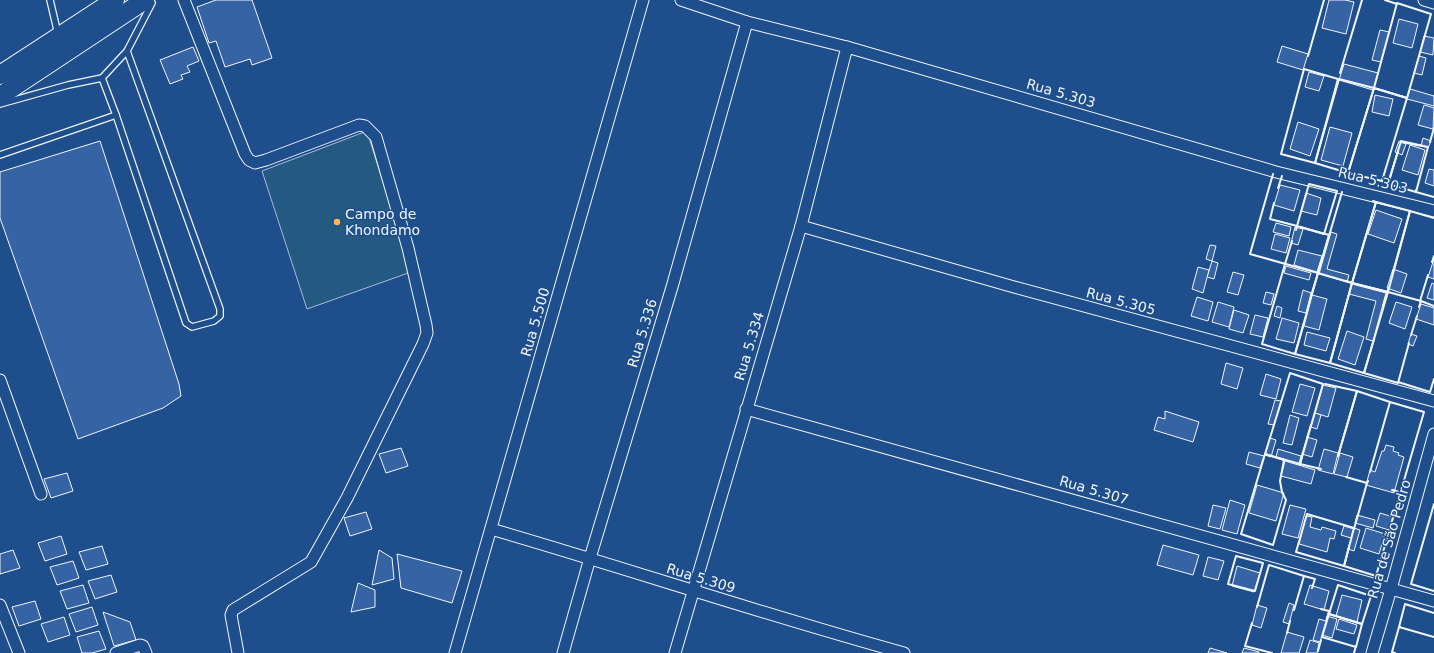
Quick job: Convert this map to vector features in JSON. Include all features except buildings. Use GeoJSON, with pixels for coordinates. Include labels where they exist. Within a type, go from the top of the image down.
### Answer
{"type":"FeatureCollection","features":[{"type":"Feature","properties":{"kind":"highway"},"geometry":{"type":"LineString","coordinates":[[0,75],[115,0]]}},
{"type":"Feature","properties":{"kind":"highway"},"geometry":{"type":"LineString","coordinates":[[0,96],[145,0]]}},
{"type":"Feature","properties":{"kind":"street"},"geometry":{"type":"LineString","coordinates":[[184,0],[245,154],[249,160],[255,163],[266,160],[359,125],[365,126],[376,137],[408,248],[426,325],[426,333],[423,344],[347,498],[311,562],[233,610],[231,615],[238,653]]}},
{"type":"Feature","properties":{"kind":"street","name":"Rua 5.500"},"geometry":{"type":"LineString","coordinates":[[455,653],[643,0]]}},
{"type":"Feature","properties":{"kind":"street","name":"Rua 5.303"},"geometry":{"type":"LineString","coordinates":[[681,0],[747,22],[847,47],[1276,172],[1434,210]]}},
{"type":"Feature","properties":{"kind":"street"},"geometry":{"type":"LineString","coordinates":[[1424,0],[1434,3]]}},
{"type":"Feature","properties":{"kind":"street","name":"Rua 5.336"},"geometry":{"type":"LineString","coordinates":[[563,653],[590,558],[672,287],[747,22]]}},
{"type":"Feature","properties":{"kind":"street","name":"Rua 5.334"},"geometry":{"type":"LineString","coordinates":[[675,653],[692,591],[801,226],[847,47]]}},
{"type":"Feature","properties":{"kind":"street","name":"Rua 5.305"},"geometry":{"type":"LineString","coordinates":[[801,226],[1014,287],[1434,401]]}},
{"type":"Feature","properties":{"kind":"street"},"geometry":{"type":"LineString","coordinates":[[0,380],[41,494]]}},
{"type":"Feature","properties":{"kind":"street","name":"Rua 5.307"},"geometry":{"type":"LineString","coordinates":[[746,409],[1434,601]]}},
{"type":"Feature","properties":{"kind":"street","name":"Rua de São Pedro"},"geometry":{"type":"LineString","coordinates":[[1372,653],[1434,434]]}},
{"type":"Feature","properties":{"kind":"street","name":"Rua 5.309"},"geometry":{"type":"LineString","coordinates":[[491,529],[590,558],[692,591],[904,653]]}},
{"type":"Feature","properties":{"kind":"street"},"geometry":{"type":"LineString","coordinates":[[0,605],[19,653]]}},
{"type":"Feature","properties":{"kind":"street"},"geometry":{"type":"LineString","coordinates":[[116,653],[140,645],[143,646],[146,653]]}},
{"type":"Feature","properties":{"kind":"lane"},"geometry":{"type":"LineString","coordinates":[[50,0],[59,36]]}},
{"type":"Feature","properties":{"kind":"lane"},"geometry":{"type":"LineString","coordinates":[[0,104],[68,85],[102,78],[127,51],[153,0]]}},
{"type":"Feature","properties":{"kind":"lane"},"geometry":{"type":"LineString","coordinates":[[102,78],[116,115],[186,323],[192,327],[214,320],[220,316],[220,309],[127,51]]}},
{"type":"Feature","properties":{"kind":"lane"},"geometry":{"type":"LineString","coordinates":[[0,155],[116,115]]}},
{"type":"Feature","properties":{"kind":"shaded area","name":"Campo de Khondamo"},"geometry":{"type":"Polygon","coordinates":[[[367,131],[411,272],[307,309],[262,171],[367,131]]]}},
{"type":"Feature","properties":{"kind":"wall"},"geometry":{"type":"LineString","coordinates":[[1308,56],[1324,0]]}},
{"type":"Feature","properties":{"kind":"wall"},"geometry":{"type":"LineString","coordinates":[[1340,73],[1362,0]]}},
{"type":"Feature","properties":{"kind":"wall"},"geometry":{"type":"LineString","coordinates":[[1385,0],[1397,4]]}},
{"type":"Feature","properties":{"kind":"wall"},"geometry":{"type":"LineString","coordinates":[[1397,3],[1431,14],[1407,98],[1374,88],[1397,3]]}},
{"type":"Feature","properties":{"kind":"wall"},"geometry":{"type":"LineString","coordinates":[[1304,69],[1338,79],[1315,163],[1281,154],[1304,69]]}},
{"type":"Feature","properties":{"kind":"wall"},"geometry":{"type":"LineString","coordinates":[[1339,79],[1374,88],[1348,173],[1315,163],[1339,79]]}},
{"type":"Feature","properties":{"kind":"wall"},"geometry":{"type":"LineString","coordinates":[[1382,181],[1407,98],[1374,88],[1348,173],[1382,181],[1388,184],[1398,151]]}},
{"type":"Feature","properties":{"kind":"wall"},"geometry":{"type":"LineString","coordinates":[[1430,142],[1434,128]]}},
{"type":"Feature","properties":{"kind":"wall"},"geometry":{"type":"LineString","coordinates":[[1401,141],[1428,147],[1416,192],[1388,184],[1401,141]]}},
{"type":"Feature","properties":{"kind":"wall"},"geometry":{"type":"LineString","coordinates":[[1401,142],[1422,146]]}},
{"type":"Feature","properties":{"kind":"wall"},"geometry":{"type":"LineString","coordinates":[[1273,174],[1250,254],[1318,273],[1311,296]]}},
{"type":"Feature","properties":{"kind":"wall"},"geometry":{"type":"LineString","coordinates":[[1278,188],[1282,176]]}},
{"type":"Feature","properties":{"kind":"wall"},"geometry":{"type":"LineString","coordinates":[[1309,184],[1337,191],[1324,234],[1297,226],[1309,184]]}},
{"type":"Feature","properties":{"kind":"wall"},"geometry":{"type":"LineString","coordinates":[[1416,190],[1416,192],[1434,197]]}},
{"type":"Feature","properties":{"kind":"wall"},"geometry":{"type":"LineString","coordinates":[[1318,273],[1342,192]]}},
{"type":"Feature","properties":{"kind":"wall"},"geometry":{"type":"LineString","coordinates":[[1346,281],[1352,283],[1376,202],[1373,201]]}},
{"type":"Feature","properties":{"kind":"wall"},"geometry":{"type":"LineString","coordinates":[[1376,202],[1410,211],[1388,292],[1352,283],[1376,202]]}},
{"type":"Feature","properties":{"kind":"wall"},"geometry":{"type":"LineString","coordinates":[[1274,203],[1270,219],[1297,226],[1296,230]]}},
{"type":"Feature","properties":{"kind":"wall"},"geometry":{"type":"LineString","coordinates":[[1393,272],[1410,211],[1434,218]]}},
{"type":"Feature","properties":{"kind":"wall"},"geometry":{"type":"LineString","coordinates":[[1300,227],[1329,235],[1318,273]]}},
{"type":"Feature","properties":{"kind":"wall"},"geometry":{"type":"LineString","coordinates":[[1285,264],[1292,241]]}},
{"type":"Feature","properties":{"kind":"wall"},"geometry":{"type":"LineString","coordinates":[[1432,262],[1434,256]]}},
{"type":"Feature","properties":{"kind":"wall"},"geometry":{"type":"LineString","coordinates":[[1285,264],[1262,344],[1295,354],[1304,323]]}},
{"type":"Feature","properties":{"kind":"wall"},"geometry":{"type":"LineString","coordinates":[[1318,273],[1352,283],[1330,363],[1295,354],[1318,273]]}},
{"type":"Feature","properties":{"kind":"wall"},"geometry":{"type":"LineString","coordinates":[[1420,301],[1428,275]]}},
{"type":"Feature","properties":{"kind":"wall"},"geometry":{"type":"LineString","coordinates":[[1352,283],[1388,292],[1364,373],[1330,363],[1352,283]]}},
{"type":"Feature","properties":{"kind":"wall"},"geometry":{"type":"LineString","coordinates":[[1383,306],[1389,287]]}},
{"type":"Feature","properties":{"kind":"wall"},"geometry":{"type":"LineString","coordinates":[[1388,292],[1421,301],[1419,307]]}},
{"type":"Feature","properties":{"kind":"wall"},"geometry":{"type":"LineString","coordinates":[[1421,301],[1434,306]]}},
{"type":"Feature","properties":{"kind":"wall"},"geometry":{"type":"LineString","coordinates":[[1411,335],[1417,316]]}},
{"type":"Feature","properties":{"kind":"wall"},"geometry":{"type":"LineString","coordinates":[[1374,339],[1364,373],[1398,383],[1409,343]]}},
{"type":"Feature","properties":{"kind":"wall"},"geometry":{"type":"LineString","coordinates":[[1290,373],[1323,384],[1300,464],[1265,454],[1290,373]]}},
{"type":"Feature","properties":{"kind":"wall"},"geometry":{"type":"LineString","coordinates":[[1398,382],[1430,392],[1434,379]]}},
{"type":"Feature","properties":{"kind":"wall"},"geometry":{"type":"LineString","coordinates":[[1325,384],[1357,391],[1338,456]]}},
{"type":"Feature","properties":{"kind":"wall"},"geometry":{"type":"LineString","coordinates":[[1338,456],[1357,391],[1390,402]]}},
{"type":"Feature","properties":{"kind":"wall"},"geometry":{"type":"LineString","coordinates":[[1349,547],[1344,566],[1376,576],[1424,412],[1390,402],[1370,472]]}},
{"type":"Feature","properties":{"kind":"wall"},"geometry":{"type":"LineString","coordinates":[[1307,438],[1311,425]]}},
{"type":"Feature","properties":{"kind":"wall"},"geometry":{"type":"LineString","coordinates":[[1303,452],[1300,464],[1321,469]]}},
{"type":"Feature","properties":{"kind":"wall"},"geometry":{"type":"LineString","coordinates":[[1265,454],[1284,460],[1280,481],[1282,492],[1286,500],[1273,545],[1241,534],[1265,454]]}},
{"type":"Feature","properties":{"kind":"wall"},"geometry":{"type":"LineString","coordinates":[[1346,477],[1367,483],[1368,481]]}},
{"type":"Feature","properties":{"kind":"wall"},"geometry":{"type":"LineString","coordinates":[[1354,529],[1367,483]]}},
{"type":"Feature","properties":{"kind":"wall"},"geometry":{"type":"LineString","coordinates":[[1392,490],[1401,493]]}},
{"type":"Feature","properties":{"kind":"wall"},"geometry":{"type":"LineString","coordinates":[[1393,490],[1401,493]]}},
{"type":"Feature","properties":{"kind":"wall"},"geometry":{"type":"LineString","coordinates":[[1434,504],[1411,584],[1434,591]]}},
{"type":"Feature","properties":{"kind":"wall"},"geometry":{"type":"LineString","coordinates":[[1307,514],[1354,528],[1344,566],[1296,552],[1307,514]]}},
{"type":"Feature","properties":{"kind":"wall"},"geometry":{"type":"LineString","coordinates":[[1236,556],[1263,563],[1255,591],[1228,584],[1236,556]]}},
{"type":"Feature","properties":{"kind":"wall"},"geometry":{"type":"LineString","coordinates":[[1257,607],[1269,565],[1304,576],[1294,610]]}},
{"type":"Feature","properties":{"kind":"wall"},"geometry":{"type":"LineString","coordinates":[[1304,576],[1315,579],[1312,588]]}},
{"type":"Feature","properties":{"kind":"wall"},"geometry":{"type":"LineString","coordinates":[[1338,585],[1371,596],[1362,624],[1329,614],[1338,585]]}},
{"type":"Feature","properties":{"kind":"wall"},"geometry":{"type":"LineString","coordinates":[[1434,613],[1405,604],[1399,627],[1434,637]]}},
{"type":"Feature","properties":{"kind":"wall"},"geometry":{"type":"LineString","coordinates":[[1321,609],[1329,611],[1327,619]]}},
{"type":"Feature","properties":{"kind":"wall"},"geometry":{"type":"LineString","coordinates":[[1329,614],[1362,624],[1356,647],[1322,637],[1329,614]]}},
{"type":"Feature","properties":{"kind":"wall"},"geometry":{"type":"LineString","coordinates":[[1287,633],[1290,621]]}},
{"type":"Feature","properties":{"kind":"wall"},"geometry":{"type":"LineString","coordinates":[[1252,623],[1245,646],[1272,653]]}},
{"type":"Feature","properties":{"kind":"wall"},"geometry":{"type":"LineString","coordinates":[[1392,653],[1395,653],[1392,652],[1400,627]]}},
{"type":"Feature","properties":{"kind":"wall"},"geometry":{"type":"LineString","coordinates":[[1318,651],[1321,640]]}},
{"type":"Feature","properties":{"kind":"wall"},"geometry":{"type":"LineString","coordinates":[[1354,653],[1356,646]]}},
{"type":"Feature","properties":{"kind":"place","name":"Campo de Khondamo"},"geometry":{"type":"Point","coordinates":[337,222]}}]}
